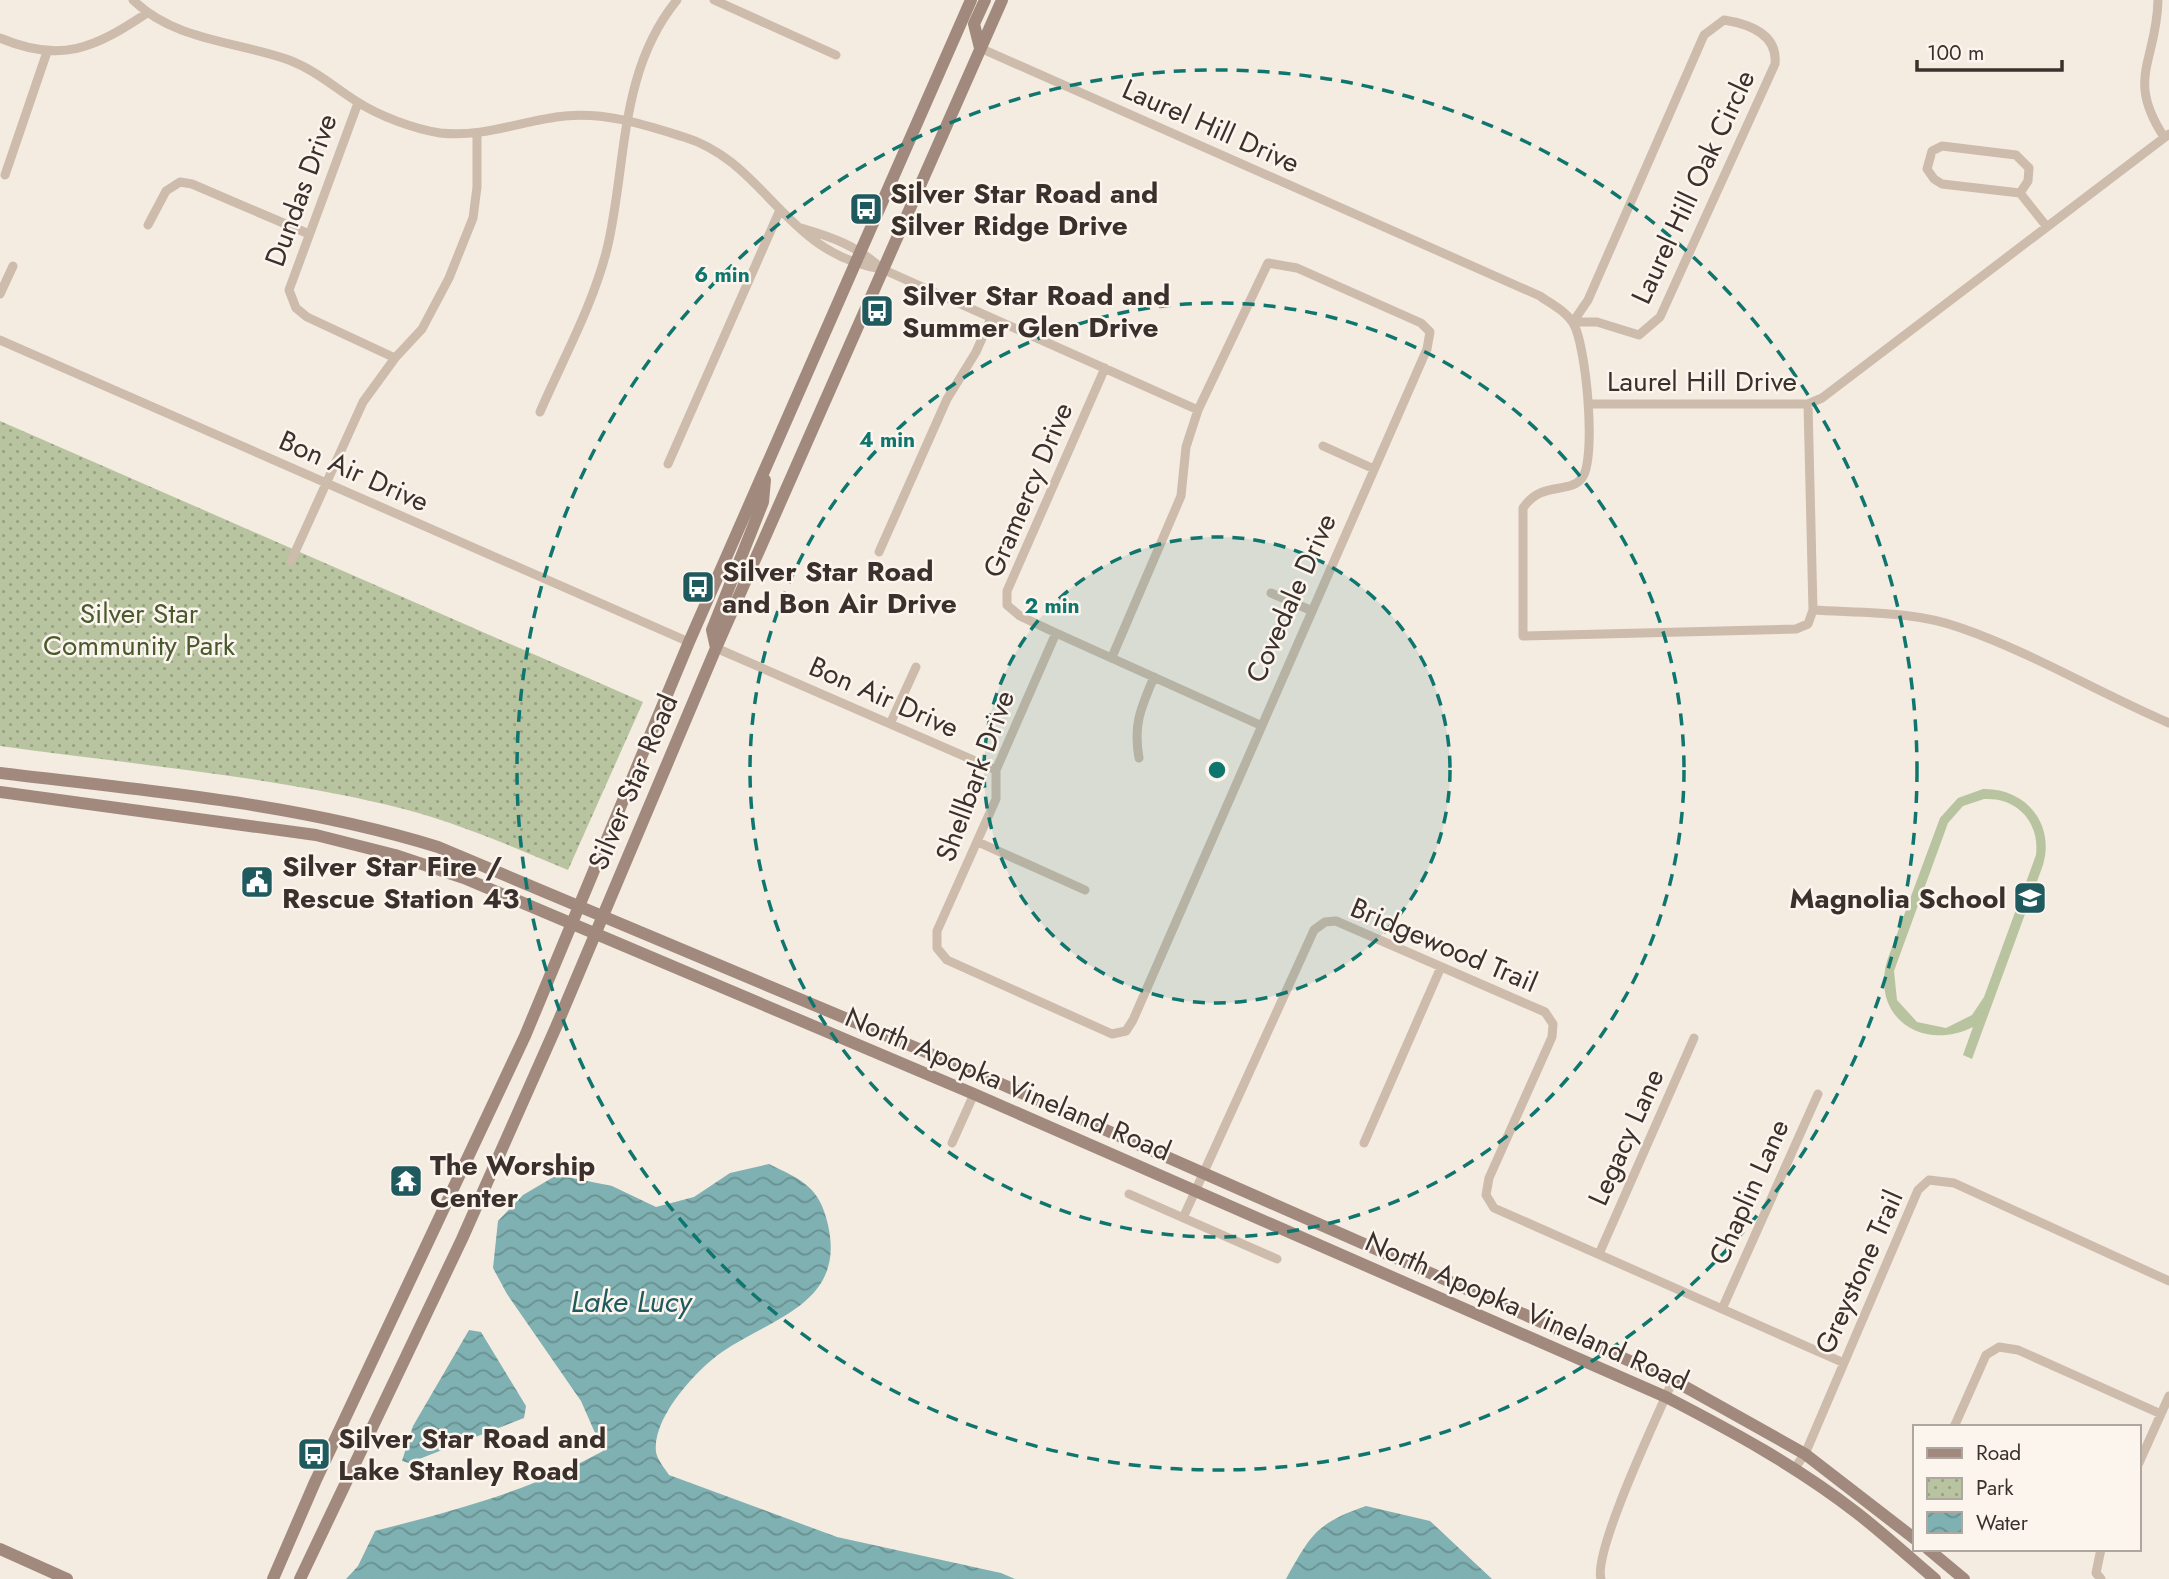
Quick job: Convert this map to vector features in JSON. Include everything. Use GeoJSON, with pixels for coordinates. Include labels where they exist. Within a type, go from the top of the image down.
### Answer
{"type":"FeatureCollection","features":[{"type":"Feature","properties":{"kind":"main road","name":"Silver Star Road"},"geometry":{"type":"LineString","coordinates":[[273,1579],[314,1482],[525,1035],[689,642],[863,252],[971,0]]}},
{"type":"Feature","properties":{"kind":"main road"},"geometry":{"type":"LineString","coordinates":[[980,48],[974,24],[985,0]]}},
{"type":"Feature","properties":{"kind":"main road","name":"Silver Star Road"},"geometry":{"type":"LineString","coordinates":[[300,1579],[462,1239],[595,936],[716,648],[1002,0]]}},
{"type":"Feature","properties":{"kind":"main road"},"geometry":{"type":"LineString","coordinates":[[716,648],[712,630],[763,502],[766,470]]}},
{"type":"Feature","properties":{"kind":"main road","name":"North Apopka Vineland Road"},"geometry":{"type":"LineString","coordinates":[[0,773],[262,805],[379,828],[438,847],[971,1071],[1673,1380],[1805,1454],[1913,1537]]}},
{"type":"Feature","properties":{"kind":"main road","name":"North Apopka Vineland Road"},"geometry":{"type":"LineString","coordinates":[[0,792],[316,835],[395,855],[464,878],[595,936],[974,1094],[1666,1397],[1731,1430],[1794,1469],[1857,1513],[1935,1579]]}},
{"type":"Feature","properties":{"kind":"main road"},"geometry":{"type":"LineString","coordinates":[[0,1549],[67,1579]]}},
{"type":"Feature","properties":{"kind":"main road"},"geometry":{"type":"LineString","coordinates":[[1930,1551],[1964,1579]]}},
{"type":"Feature","properties":{"kind":"street"},"geometry":{"type":"LineString","coordinates":[[133,0],[147,13],[175,28],[290,61],[325,78],[358,103],[405,123],[439,132],[478,133],[562,116],[625,119],[689,138],[726,159],[760,188],[779,212],[830,253],[857,265],[882,269],[1198,410],[1186,447],[1181,496],[1112,657]]}},
{"type":"Feature","properties":{"kind":"street"},"geometry":{"type":"LineString","coordinates":[[541,412],[607,249],[625,119],[656,34],[665,14],[677,0]]}},
{"type":"Feature","properties":{"kind":"street"},"geometry":{"type":"LineString","coordinates":[[714,0],[836,55]]}},
{"type":"Feature","properties":{"kind":"street"},"geometry":{"type":"LineString","coordinates":[[2158,0],[2156,29],[2143,89],[2151,117],[2167,136]]}},
{"type":"Feature","properties":{"kind":"street"},"geometry":{"type":"LineString","coordinates":[[0,38],[47,52],[76,50],[107,40],[147,13]]}},
{"type":"Feature","properties":{"kind":"street","name":"Laurel Hill Oak Circle"},"geometry":{"type":"LineString","coordinates":[[1724,20],[1739,22],[1763,33],[1776,53],[1774,64],[1660,317],[1652,328],[1639,335],[1597,322],[1573,322],[1588,300],[1704,35],[1724,20]]}},
{"type":"Feature","properties":{"kind":"street","name":"Laurel Hill Drive"},"geometry":{"type":"LineString","coordinates":[[980,48],[1540,296],[1573,322],[1580,337],[1589,404],[1808,404],[1822,398],[2167,136]]}},
{"type":"Feature","properties":{"kind":"street"},"geometry":{"type":"LineString","coordinates":[[5,175],[47,52]]}},
{"type":"Feature","properties":{"kind":"street","name":"Dundas Drive"},"geometry":{"type":"LineString","coordinates":[[358,103],[289,290],[296,308],[307,317],[395,358]]}},
{"type":"Feature","properties":{"kind":"street"},"geometry":{"type":"LineString","coordinates":[[291,561],[363,402],[395,358],[422,329],[449,278],[473,218],[477,187],[478,133]]}},
{"type":"Feature","properties":{"kind":"street"},"geometry":{"type":"LineString","coordinates":[[2020,193],[2028,181],[2029,168],[2016,155],[1942,146],[1932,151],[1928,158],[1927,169],[1934,179],[1942,184],[2020,193],[2047,227]]}},
{"type":"Feature","properties":{"kind":"street"},"geometry":{"type":"LineString","coordinates":[[148,226],[166,191],[180,182],[192,184],[309,234]]}},
{"type":"Feature","properties":{"kind":"street"},"geometry":{"type":"LineString","coordinates":[[668,464],[779,212]]}},
{"type":"Feature","properties":{"kind":"street"},"geometry":{"type":"LineString","coordinates":[[796,226],[835,238],[863,252],[882,269]]}},
{"type":"Feature","properties":{"kind":"street","name":"Covedale Drive"},"geometry":{"type":"LineString","coordinates":[[1112,1034],[1126,1031],[1133,1020],[1310,610],[1427,349],[1430,332],[1421,323],[1297,268],[1268,263],[1198,410]]}},
{"type":"Feature","properties":{"kind":"street"},"geometry":{"type":"LineString","coordinates":[[0,294],[13,266]]}},
{"type":"Feature","properties":{"kind":"street"},"geometry":{"type":"LineString","coordinates":[[879,552],[947,399],[976,352],[990,318]]}},
{"type":"Feature","properties":{"kind":"street","name":"Bon Air Drive"},"geometry":{"type":"LineString","coordinates":[[0,340],[689,642]]}},
{"type":"Feature","properties":{"kind":"street","name":"Gramercy Drive"},"geometry":{"type":"LineString","coordinates":[[1105,368],[1007,591],[1007,605],[1020,615],[1056,633],[1260,725]]}},
{"type":"Feature","properties":{"kind":"street"},"geometry":{"type":"LineString","coordinates":[[1589,404],[1588,466],[1582,478],[1573,485],[1546,489],[1530,498],[1522,508],[1523,636],[1796,629],[1808,624],[1813,610],[1808,404]]}},
{"type":"Feature","properties":{"kind":"street"},"geometry":{"type":"LineString","coordinates":[[1323,446],[1374,468]]}},
{"type":"Feature","properties":{"kind":"street"},"geometry":{"type":"LineString","coordinates":[[1271,593],[1310,610]]}},
{"type":"Feature","properties":{"kind":"street"},"geometry":{"type":"LineString","coordinates":[[1813,610],[1894,615],[1961,627],[2082,680],[2101,693],[2169,723]]}},
{"type":"Feature","properties":{"kind":"street","name":"Shellbark Drive"},"geometry":{"type":"LineString","coordinates":[[1056,633],[996,770],[996,799],[937,931],[937,948],[947,960],[1112,1034]]}},
{"type":"Feature","properties":{"kind":"street","name":"Bon Air Drive"},"geometry":{"type":"LineString","coordinates":[[716,648],[996,770]]}},
{"type":"Feature","properties":{"kind":"street"},"geometry":{"type":"LineString","coordinates":[[890,724],[916,667]]}},
{"type":"Feature","properties":{"kind":"street"},"geometry":{"type":"LineString","coordinates":[[1139,758],[1135,734],[1138,717],[1154,677]]}},
{"type":"Feature","properties":{"kind":"street"},"geometry":{"type":"LineString","coordinates":[[978,842],[1085,890]]}},
{"type":"Feature","properties":{"kind":"street","name":"Bridgewood Trail"},"geometry":{"type":"LineString","coordinates":[[1183,1217],[1314,930],[1325,922],[1336,921],[1545,1012],[1552,1024],[1552,1037],[1489,1178],[1486,1195],[1494,1208],[1844,1363]]}},
{"type":"Feature","properties":{"kind":"street"},"geometry":{"type":"LineString","coordinates":[[1364,1143],[1441,967]]}},
{"type":"Feature","properties":{"kind":"street","name":"Legacy Lane"},"geometry":{"type":"LineString","coordinates":[[1599,1254],[1695,1038]]}},
{"type":"Feature","properties":{"kind":"street"},"geometry":{"type":"LineString","coordinates":[[952,1143],[974,1094]]}},
{"type":"Feature","properties":{"kind":"street","name":"Chaplin Lane"},"geometry":{"type":"LineString","coordinates":[[1722,1309],[1818,1094]]}},
{"type":"Feature","properties":{"kind":"street","name":"Greystone Trail"},"geometry":{"type":"LineString","coordinates":[[1794,1469],[1805,1454],[1918,1190],[1929,1180],[1954,1183],[2169,1281]]}},
{"type":"Feature","properties":{"kind":"street"},"geometry":{"type":"LineString","coordinates":[[1129,1194],[1278,1259]]}},
{"type":"Feature","properties":{"kind":"street"},"geometry":{"type":"LineString","coordinates":[[1955,1425],[1986,1355],[1999,1347],[2018,1350],[2161,1414]]}},
{"type":"Feature","properties":{"kind":"street"},"geometry":{"type":"LineString","coordinates":[[1601,1579],[1598,1570],[1615,1520],[1673,1380]]}},
{"type":"Feature","properties":{"kind":"street"},"geometry":{"type":"LineString","coordinates":[[2141,1459],[2169,1396]]}},
{"type":"Feature","properties":{"kind":"street"},"geometry":{"type":"LineString","coordinates":[[2101,1551],[2096,1573],[2101,1579]]}},
{"type":"Feature","properties":{"kind":"green space","name":"Silver Star Community Park"},"geometry":{"type":"Polygon","coordinates":[[[0,421],[643,702],[568,870],[502,842],[388,805],[243,778],[0,746],[0,421]]]}},
{"type":"Feature","properties":{"kind":"green space"},"geometry":{"type":"Polygon","coordinates":[[[1983,789],[1998,790],[2024,802],[2034,811],[2041,823],[2046,850],[2043,865],[1972,1059],[1963,1055],[1973,1027],[1954,1034],[1936,1035],[1905,1025],[1894,1014],[1887,999],[1884,981],[1887,961],[1940,818],[1958,798],[1983,789]],[[1984,799],[1963,806],[1948,823],[1894,971],[1897,1000],[1917,1022],[1946,1028],[1972,1015],[1984,997],[2036,855],[2034,832],[2030,822],[2016,807],[1996,799],[1984,799]]]}},
{"type":"Feature","properties":{"kind":"water","name":"Lake Lucy"},"geometry":{"type":"Polygon","coordinates":[[[769,1164],[800,1180],[815,1193],[820,1202],[828,1225],[831,1252],[826,1273],[815,1291],[800,1305],[722,1352],[700,1370],[668,1410],[661,1425],[656,1452],[659,1461],[669,1475],[837,1537],[1001,1573],[1015,1579],[346,1579],[358,1566],[375,1531],[520,1488],[603,1451],[581,1401],[507,1294],[493,1268],[498,1221],[523,1195],[557,1175],[612,1186],[656,1207],[694,1197],[730,1173],[769,1164]]]}},
{"type":"Feature","properties":{"kind":"water"},"geometry":{"type":"Polygon","coordinates":[[[469,1330],[481,1332],[526,1406],[524,1418],[409,1463],[402,1461],[413,1426],[469,1330]]]}},
{"type":"Feature","properties":{"kind":"water"},"geometry":{"type":"Polygon","coordinates":[[[1366,1506],[1430,1521],[1492,1579],[1286,1579],[1317,1532],[1336,1518],[1366,1506]]]}},
{"type":"Feature","properties":{"kind":"place","name":"Silver Star Road and Silver Ridge Drive"},"geometry":{"type":"Point","coordinates":[866,209]}},
{"type":"Feature","properties":{"kind":"place","name":"Silver Star Road and Summer Glen Drive"},"geometry":{"type":"Point","coordinates":[877,311]}},
{"type":"Feature","properties":{"kind":"place","name":"Silver Star Road and Bon Air Drive"},"geometry":{"type":"Point","coordinates":[698,587]}},
{"type":"Feature","properties":{"kind":"place","name":"Silver Star Fire / Rescue Station 43"},"geometry":{"type":"Point","coordinates":[257,882]}},
{"type":"Feature","properties":{"kind":"place","name":"Magnolia School"},"geometry":{"type":"Point","coordinates":[2030,898]}},
{"type":"Feature","properties":{"kind":"place","name":"The Worship Center"},"geometry":{"type":"Point","coordinates":[406,1181]}},
{"type":"Feature","properties":{"kind":"place","name":"Silver Star Road and Lake Stanley Road"},"geometry":{"type":"Point","coordinates":[314,1454]}}]}
